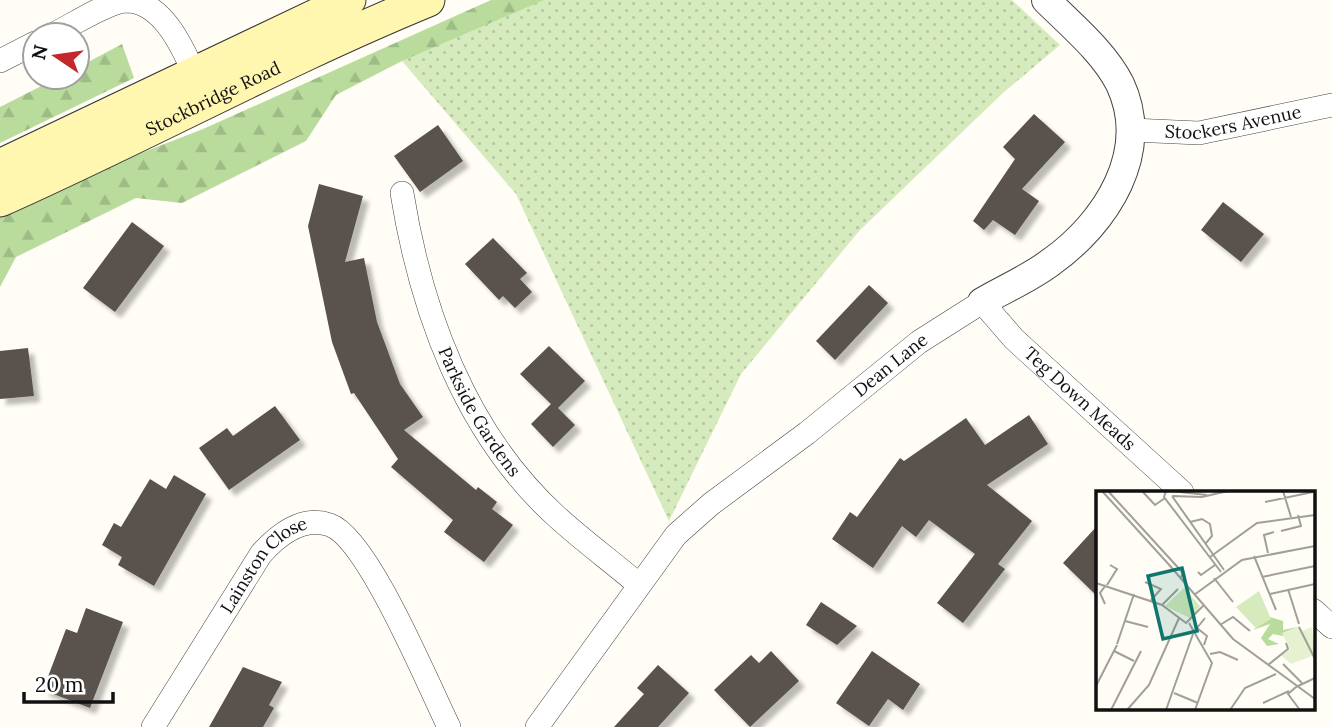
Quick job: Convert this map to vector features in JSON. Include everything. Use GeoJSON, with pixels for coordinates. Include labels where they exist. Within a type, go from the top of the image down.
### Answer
{"type":"FeatureCollection","features":[{"type":"Feature","properties":{"kind":"main road","name":"Stockbridge Road"},"geometry":{"type":"LineString","coordinates":[[0,200],[103,155],[200,86],[349,0]]}},
{"type":"Feature","properties":{"kind":"main road","name":"Stockbridge Road"},"geometry":{"type":"LineString","coordinates":[[0,166],[200,86],[279,64],[428,0]]}},
{"type":"Feature","properties":{"kind":"street","name":"Dean Lane"},"geometry":{"type":"LineString","coordinates":[[537,727],[638,584],[676,536],[711,504],[807,433],[919,342],[1052,262],[1100,216],[1122,179],[1132,130],[1119,83],[1092,47],[1046,0]]}},
{"type":"Feature","properties":{"kind":"street"},"geometry":{"type":"LineString","coordinates":[[81,21],[123,1],[137,1],[154,9],[172,29],[200,86]]}},
{"type":"Feature","properties":{"kind":"street"},"geometry":{"type":"LineString","coordinates":[[0,61],[21,50]]}},
{"type":"Feature","properties":{"kind":"street","name":"Stockers Avenue"},"geometry":{"type":"LineString","coordinates":[[1132,130],[1199,133],[1332,106]]}},
{"type":"Feature","properties":{"kind":"street","name":"Parkside Gardens"},"geometry":{"type":"LineString","coordinates":[[402,193],[409,237],[435,332],[471,405],[505,460],[554,515],[638,584]]}},
{"type":"Feature","properties":{"kind":"street","name":"Teg Down Meads"},"geometry":{"type":"LineString","coordinates":[[982,302],[1014,339],[1181,491]]}},
{"type":"Feature","properties":{"kind":"street","name":"Lainston Close"},"geometry":{"type":"LineString","coordinates":[[153,727],[261,554],[281,532],[312,523],[331,525],[346,535],[370,565],[449,727]]}},
{"type":"Feature","properties":{"kind":"street"},"geometry":{"type":"LineString","coordinates":[[1314,611],[1332,627]]}},
{"type":"Feature","properties":{"kind":"green space"},"geometry":{"type":"Polygon","coordinates":[[[491,0],[615,0],[402,61],[336,95],[306,141],[182,203],[136,198],[16,257],[0,287],[0,208],[203,129],[491,0]]]}},
{"type":"Feature","properties":{"kind":"green space"},"geometry":{"type":"Polygon","coordinates":[[[544,0],[1012,0],[1060,45],[1004,92],[859,231],[741,374],[669,521],[516,194],[402,61],[544,0]]]}},
{"type":"Feature","properties":{"kind":"green space"},"geometry":{"type":"Polygon","coordinates":[[[122,44],[134,78],[0,143],[0,107],[31,91],[91,91],[91,61],[122,44]]]}},
{"type":"Feature","properties":{"kind":"building"},"geometry":{"type":"Polygon","coordinates":[[[1034,114],[1065,142],[1022,189],[1039,201],[1015,235],[993,220],[984,230],[973,221],[1015,159],[1003,147],[1034,114]]]}},
{"type":"Feature","properties":{"kind":"building"},"geometry":{"type":"Polygon","coordinates":[[[438,125],[463,161],[420,192],[394,156],[438,125]]]}},
{"type":"Feature","properties":{"kind":"building"},"geometry":{"type":"Polygon","coordinates":[[[319,184],[363,196],[345,262],[364,258],[377,322],[400,384],[423,417],[404,430],[476,490],[478,487],[497,502],[492,509],[513,525],[484,562],[444,532],[453,520],[391,467],[398,459],[354,393],[351,394],[332,342],[308,226],[319,184]]]}},
{"type":"Feature","properties":{"kind":"building"},"geometry":{"type":"Polygon","coordinates":[[[1223,202],[1264,234],[1241,262],[1201,230],[1223,202]]]}},
{"type":"Feature","properties":{"kind":"building"},"geometry":{"type":"Polygon","coordinates":[[[132,222],[164,246],[115,312],[83,288],[132,222]]]}},
{"type":"Feature","properties":{"kind":"building"},"geometry":{"type":"Polygon","coordinates":[[[493,238],[527,273],[520,279],[532,292],[515,308],[503,296],[499,300],[465,264],[493,238]]]}},
{"type":"Feature","properties":{"kind":"building"},"geometry":{"type":"Polygon","coordinates":[[[869,285],[888,303],[835,360],[816,341],[869,285]]]}},
{"type":"Feature","properties":{"kind":"building"},"geometry":{"type":"Polygon","coordinates":[[[549,346],[585,381],[558,408],[575,425],[553,447],[531,424],[551,404],[520,374],[549,346]]]}},
{"type":"Feature","properties":{"kind":"building"},"geometry":{"type":"Polygon","coordinates":[[[28,348],[34,396],[0,399],[0,351],[28,348]]]}},
{"type":"Feature","properties":{"kind":"building"},"geometry":{"type":"Polygon","coordinates":[[[275,406],[300,440],[229,490],[199,448],[227,428],[233,436],[275,406]]]}},
{"type":"Feature","properties":{"kind":"building"},"geometry":{"type":"Polygon","coordinates":[[[1029,415],[1048,444],[987,485],[1032,521],[998,564],[1005,569],[963,623],[937,603],[975,554],[929,520],[916,537],[902,526],[873,568],[832,539],[850,512],[857,517],[900,458],[904,461],[966,418],[985,445],[1029,415]]]}},
{"type":"Feature","properties":{"kind":"building"},"geometry":{"type":"Polygon","coordinates":[[[174,475],[206,494],[154,586],[118,565],[122,557],[102,545],[114,523],[121,527],[150,479],[166,489],[174,475]]]}},
{"type":"Feature","properties":{"kind":"building"},"geometry":{"type":"Polygon","coordinates":[[[1096,527],[1096,595],[1063,563],[1096,527]]]}},
{"type":"Feature","properties":{"kind":"building"},"geometry":{"type":"Polygon","coordinates":[[[821,602],[857,626],[837,645],[806,625],[821,602]]]}},
{"type":"Feature","properties":{"kind":"building"},"geometry":{"type":"Polygon","coordinates":[[[86,608],[123,622],[90,708],[43,690],[66,629],[77,633],[86,608]]]}},
{"type":"Feature","properties":{"kind":"building"},"geometry":{"type":"Polygon","coordinates":[[[771,651],[799,681],[750,727],[714,690],[751,655],[759,663],[771,651]]]}},
{"type":"Feature","properties":{"kind":"building"},"geometry":{"type":"Polygon","coordinates":[[[872,651],[920,684],[903,710],[888,699],[869,726],[836,703],[872,651]]]}},
{"type":"Feature","properties":{"kind":"building"},"geometry":{"type":"Polygon","coordinates":[[[658,665],[689,693],[658,727],[614,727],[644,694],[637,688],[658,665]]]}},
{"type":"Feature","properties":{"kind":"building"},"geometry":{"type":"Polygon","coordinates":[[[243,667],[282,682],[269,705],[274,708],[263,727],[209,727],[243,667]]]}}]}
